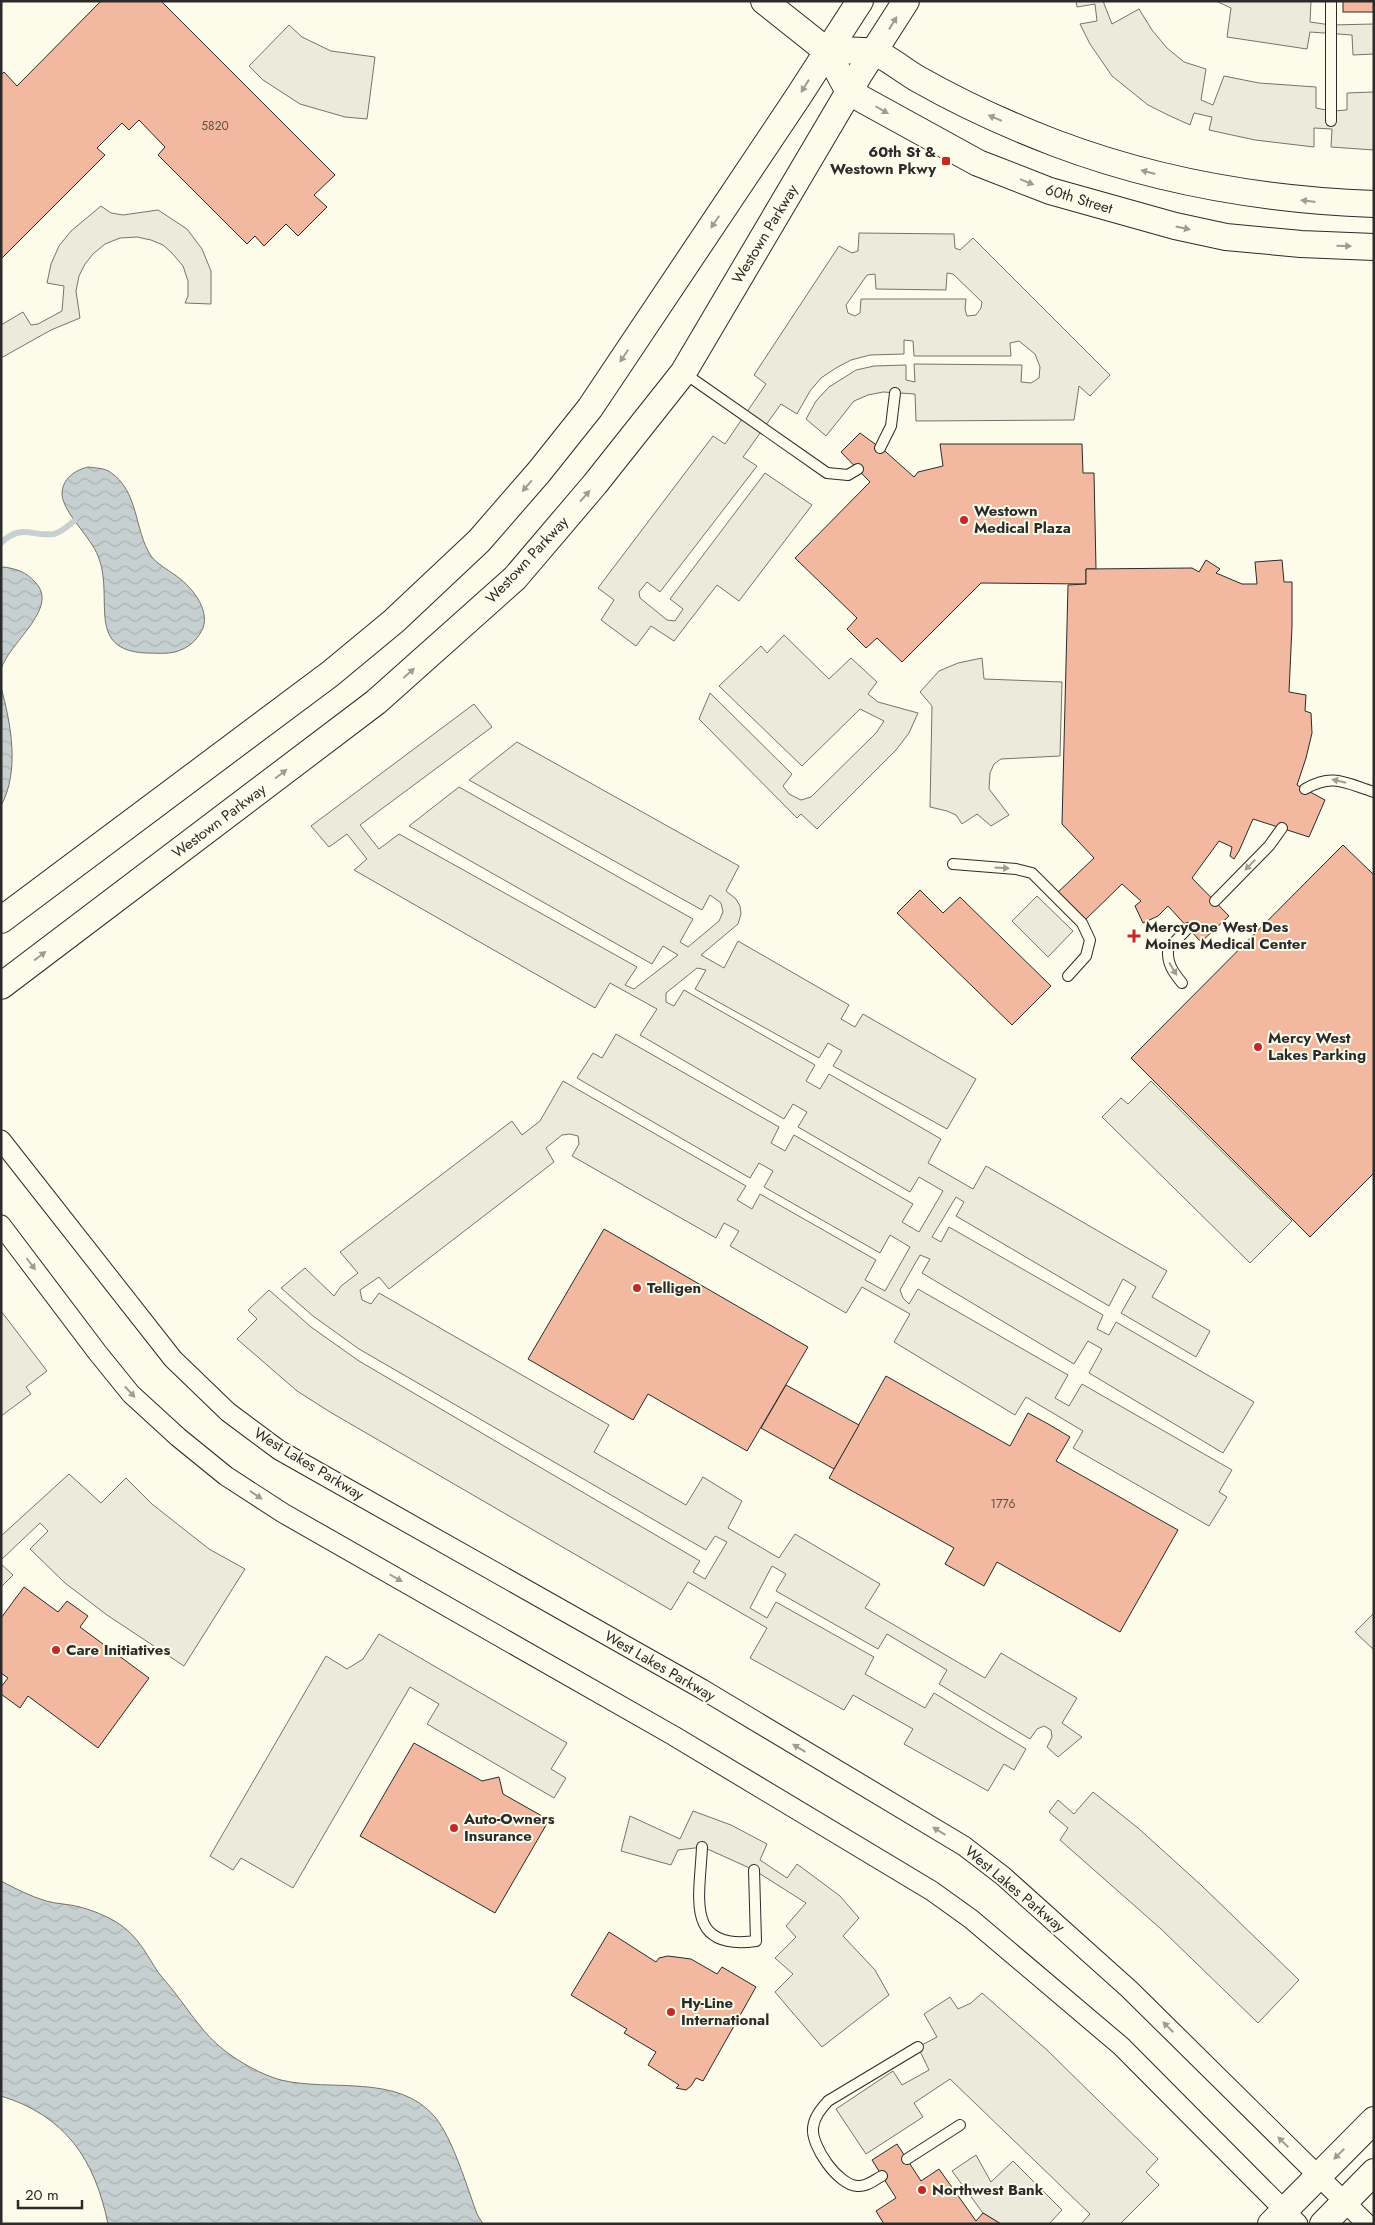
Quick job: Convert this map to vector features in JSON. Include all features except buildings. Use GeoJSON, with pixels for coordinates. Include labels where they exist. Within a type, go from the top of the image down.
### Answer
{"type":"FeatureCollection","features":[{"type":"Feature","properties":{"kind":"street"},"geometry":{"type":"LineString","coordinates":[[764,1],[827,51],[849,92]]}},
{"type":"Feature","properties":{"kind":"street"},"geometry":{"type":"LineString","coordinates":[[1,920],[330,674],[394,621],[479,541],[539,472],[590,408],[860,1]]}},
{"type":"Feature","properties":{"kind":"street","name":"Westown Parkway"},"geometry":{"type":"LineString","coordinates":[[1,986],[376,702],[515,578],[589,492],[683,373],[849,92],[906,1]]}},
{"type":"Feature","properties":{"kind":"street"},"geometry":{"type":"LineString","coordinates":[[827,51],[874,52],[918,79],[986,114],[1056,143],[1122,165],[1188,183],[1248,194],[1316,202],[1374,204]]}},
{"type":"Feature","properties":{"kind":"street","name":"60th Street"},"geometry":{"type":"LineString","coordinates":[[849,92],[978,162],[1050,192],[1175,226],[1226,237],[1301,244],[1374,247]]}},
{"type":"Feature","properties":{"kind":"street","name":"West Lakes Parkway"},"geometry":{"type":"LineString","coordinates":[[1,1140],[173,1359],[228,1412],[279,1450],[702,1689],[964,1846],[1004,1876],[1129,1989],[1367,2224]]}},
{"type":"Feature","properties":{"kind":"street"},"geometry":{"type":"LineString","coordinates":[[1,1225],[131,1394],[178,1437],[226,1476],[283,1513],[674,1736],[932,1891],[971,1920],[1120,2046],[1288,2220],[1331,2189],[1374,2172]]}},
{"type":"Feature","properties":{"kind":"street"},"geometry":{"type":"LineString","coordinates":[[1322,2224],[1331,2189],[1374,2120]]}},
{"type":"Feature","properties":{"kind":"lane"},"geometry":{"type":"LineString","coordinates":[[1330,120],[1331,1]]}},
{"type":"Feature","properties":{"kind":"lane"},"geometry":{"type":"LineString","coordinates":[[683,373],[827,472],[848,475],[858,469]]}},
{"type":"Feature","properties":{"kind":"lane"},"geometry":{"type":"LineString","coordinates":[[880,448],[892,426],[895,393]]}},
{"type":"Feature","properties":{"kind":"lane"},"geometry":{"type":"LineString","coordinates":[[1305,789],[1318,781],[1332,779],[1374,792]]}},
{"type":"Feature","properties":{"kind":"lane"},"geometry":{"type":"LineString","coordinates":[[1215,901],[1269,846],[1282,828]]}},
{"type":"Feature","properties":{"kind":"lane"},"geometry":{"type":"LineString","coordinates":[[953,864],[1016,869],[1032,873],[1082,923],[1090,940],[1086,956],[1068,976]]}},
{"type":"Feature","properties":{"kind":"lane"},"geometry":{"type":"LineString","coordinates":[[1182,982],[1171,970],[1167,958],[1168,949],[1188,928]]}},
{"type":"Feature","properties":{"kind":"lane"},"geometry":{"type":"LineString","coordinates":[[702,1847],[699,1916],[707,1930],[721,1941],[738,1944],[756,1941],[754,1870]]}},
{"type":"Feature","properties":{"kind":"lane"},"geometry":{"type":"LineString","coordinates":[[882,2176],[867,2185],[856,2186],[846,2182],[839,2177],[820,2152],[814,2139],[813,2127],[820,2110],[828,2101],[918,2048]]}},
{"type":"Feature","properties":{"kind":"lane"},"geometry":{"type":"LineString","coordinates":[[907,2159],[960,2125]]}},
{"type":"Feature","properties":{"kind":"shaded area"},"geometry":{"type":"Polygon","coordinates":[[[1076,1],[1103,1],[1112,24],[1139,9],[1152,30],[1167,48],[1184,62],[1206,69],[1201,100],[1213,105],[1224,76],[1259,83],[1316,87],[1316,108],[1331,111],[1347,110],[1347,93],[1374,92],[1374,150],[1331,147],[1332,129],[1314,128],[1314,147],[1255,140],[1209,130],[1212,117],[1194,113],[1190,125],[1148,105],[1112,76],[1090,44],[1080,24],[1097,21],[1095,4],[1077,7],[1076,1]]]}},
{"type":"Feature","properties":{"kind":"shaded area"},"geometry":{"type":"Polygon","coordinates":[[[1216,1],[1311,1],[1310,22],[1331,25],[1374,24],[1374,54],[1353,55],[1352,35],[1310,32],[1307,49],[1227,37],[1231,8],[1216,1]]]}},
{"type":"Feature","properties":{"kind":"shaded area"},"geometry":{"type":"Polygon","coordinates":[[[289,25],[302,37],[331,51],[375,57],[367,119],[345,117],[300,104],[263,80],[249,66],[289,25]]]}},
{"type":"Feature","properties":{"kind":"shaded area"},"geometry":{"type":"Polygon","coordinates":[[[101,206],[111,213],[123,215],[158,210],[187,229],[202,249],[211,271],[211,304],[185,303],[188,296],[188,281],[183,266],[163,245],[137,237],[120,238],[105,244],[93,254],[79,276],[76,291],[80,318],[51,330],[1,358],[1,325],[23,312],[31,325],[38,324],[62,311],[64,286],[47,283],[51,264],[59,246],[71,231],[101,206]]]}},
{"type":"Feature","properties":{"kind":"shaded area"},"geometry":{"type":"Polygon","coordinates":[[[859,233],[954,234],[955,248],[960,250],[973,238],[1110,375],[1090,396],[1079,386],[1074,420],[916,421],[915,394],[883,392],[868,395],[854,401],[826,436],[806,419],[816,401],[829,387],[856,370],[874,366],[906,365],[906,380],[915,382],[914,364],[1022,365],[1021,382],[1031,383],[1039,378],[1040,367],[1035,354],[1019,341],[1010,343],[1011,356],[914,356],[913,341],[904,340],[904,354],[870,355],[851,360],[836,368],[821,378],[810,391],[797,414],[781,404],[743,457],[757,466],[660,592],[647,582],[639,592],[640,598],[667,620],[675,621],[683,609],[670,599],[765,473],[812,505],[739,601],[717,585],[674,641],[651,626],[636,646],[601,620],[614,600],[598,588],[713,436],[725,444],[766,384],[754,375],[839,246],[852,253],[858,251],[859,233]],[[947,273],[946,290],[876,289],[875,274],[867,275],[846,305],[848,313],[855,316],[860,313],[861,299],[966,299],[965,309],[967,316],[976,315],[981,308],[982,302],[953,274],[947,273]]]}},
{"type":"Feature","properties":{"kind":"shaded area"},"geometry":{"type":"Polygon","coordinates":[[[784,635],[829,679],[851,658],[877,682],[868,694],[878,702],[918,713],[909,733],[896,750],[817,829],[801,814],[797,818],[699,719],[710,693],[792,774],[783,786],[789,794],[801,800],[811,797],[876,733],[884,721],[860,709],[802,766],[719,686],[761,646],[767,653],[784,635]]]}},
{"type":"Feature","properties":{"kind":"shaded area"},"geometry":{"type":"Polygon","coordinates":[[[982,658],[984,679],[1062,682],[1060,756],[1001,759],[994,764],[990,773],[989,789],[1009,815],[991,826],[977,814],[962,824],[956,815],[930,807],[932,706],[920,692],[939,671],[958,663],[982,658]]]}},
{"type":"Feature","properties":{"kind":"shaded area"},"geometry":{"type":"Polygon","coordinates":[[[474,704],[492,727],[360,825],[379,849],[399,834],[637,967],[625,985],[634,989],[678,955],[663,946],[652,964],[409,826],[459,787],[693,919],[680,942],[688,947],[719,921],[723,912],[721,903],[710,895],[702,910],[469,780],[517,742],[739,866],[726,891],[736,899],[740,906],[741,914],[738,924],[701,955],[724,968],[738,941],[849,1005],[841,1019],[855,1027],[863,1014],[976,1079],[947,1129],[833,1066],[842,1051],[828,1043],[819,1058],[695,989],[706,970],[697,968],[666,993],[666,1002],[674,1006],[684,990],[815,1065],[806,1081],[820,1089],[829,1074],[941,1139],[928,1163],[973,1189],[986,1166],[1167,1271],[1152,1297],[1210,1331],[1196,1357],[1121,1313],[1136,1287],[1123,1279],[1109,1306],[956,1216],[964,1202],[956,1197],[932,1237],[941,1242],[949,1227],[1103,1315],[1097,1329],[1109,1335],[1116,1322],[1254,1402],[1223,1453],[1089,1373],[1102,1349],[1088,1341],[1074,1364],[922,1273],[930,1259],[920,1255],[900,1290],[903,1298],[909,1304],[918,1289],[1068,1375],[1055,1398],[1069,1406],[1082,1384],[1232,1470],[1219,1492],[1227,1497],[1209,1526],[1073,1448],[1083,1431],[1026,1397],[1015,1415],[894,1342],[910,1314],[862,1287],[846,1313],[730,1246],[739,1231],[724,1223],[716,1238],[572,1156],[579,1144],[578,1136],[570,1134],[562,1135],[546,1148],[554,1162],[389,1289],[379,1277],[360,1290],[362,1300],[371,1304],[379,1293],[609,1425],[594,1452],[686,1505],[703,1477],[742,1501],[728,1528],[779,1558],[795,1534],[880,1584],[865,1608],[985,1678],[1001,1653],[1077,1698],[1062,1723],[1082,1737],[1058,1757],[1047,1747],[1052,1737],[1051,1730],[1044,1726],[1037,1729],[1030,1739],[939,1684],[947,1670],[887,1634],[878,1649],[776,1591],[786,1574],[772,1566],[750,1608],[767,1618],[776,1602],[874,1657],[865,1674],[925,1708],[934,1693],[1026,1749],[1014,1770],[1004,1764],[988,1791],[904,1744],[913,1729],[853,1695],[844,1710],[750,1658],[767,1628],[688,1582],[671,1610],[330,1412],[297,1391],[237,1339],[257,1319],[248,1310],[269,1290],[311,1327],[359,1361],[700,1561],[693,1572],[705,1579],[727,1542],[715,1536],[706,1550],[359,1349],[313,1316],[281,1288],[305,1268],[334,1296],[341,1286],[358,1273],[340,1252],[512,1121],[522,1135],[540,1121],[563,1081],[746,1186],[737,1200],[752,1209],[760,1194],[876,1260],[865,1280],[885,1291],[910,1247],[890,1235],[880,1253],[764,1187],[773,1171],[759,1163],[750,1178],[577,1078],[593,1053],[602,1058],[616,1034],[779,1127],[771,1143],[785,1151],[794,1135],[913,1204],[902,1222],[919,1232],[943,1191],[919,1177],[910,1192],[798,1127],[807,1112],[793,1104],[784,1119],[640,1035],[657,1009],[610,983],[595,1008],[354,870],[367,859],[347,834],[329,847],[311,826],[474,704]]]}},
{"type":"Feature","properties":{"kind":"shaded area"},"geometry":{"type":"Polygon","coordinates":[[[1037,896],[1073,931],[1048,957],[1012,921],[1037,896]]]}},
{"type":"Feature","properties":{"kind":"shaded area"},"geometry":{"type":"Polygon","coordinates":[[[1151,1081],[1292,1221],[1250,1263],[1102,1117],[1121,1098],[1128,1104],[1151,1081]]]}},
{"type":"Feature","properties":{"kind":"shaded area"},"geometry":{"type":"Polygon","coordinates":[[[1,1311],[47,1371],[26,1387],[31,1394],[1,1416],[1,1311]]]}},
{"type":"Feature","properties":{"kind":"shaded area"},"geometry":{"type":"Polygon","coordinates":[[[69,1474],[101,1503],[126,1478],[152,1504],[209,1549],[245,1569],[184,1666],[107,1615],[65,1583],[30,1549],[48,1531],[40,1523],[1,1560],[1,1536],[69,1474]]]}},
{"type":"Feature","properties":{"kind":"shaded area"},"geometry":{"type":"Polygon","coordinates":[[[1,1564],[13,1575],[1,1587],[1,1564]]]}},
{"type":"Feature","properties":{"kind":"shaded area"},"geometry":{"type":"Polygon","coordinates":[[[1374,1613],[1374,1650],[1355,1632],[1374,1613]]]}},
{"type":"Feature","properties":{"kind":"shaded area"},"geometry":{"type":"Polygon","coordinates":[[[379,1634],[567,1743],[551,1769],[566,1778],[554,1798],[427,1724],[439,1704],[410,1687],[293,1888],[241,1858],[233,1870],[210,1856],[326,1656],[347,1669],[363,1659],[379,1634]]]}},
{"type":"Feature","properties":{"kind":"shaded area"},"geometry":{"type":"Polygon","coordinates":[[[1093,1792],[1138,1828],[1201,1885],[1299,1980],[1258,2023],[1161,1929],[1060,1840],[1068,1828],[1049,1812],[1058,1800],[1074,1814],[1093,1792]]]}},
{"type":"Feature","properties":{"kind":"shaded area"},"geometry":{"type":"Polygon","coordinates":[[[693,1811],[731,1825],[767,1844],[760,1860],[787,1878],[797,1864],[840,1896],[859,1918],[843,1936],[875,1970],[889,1995],[822,2047],[775,1992],[793,1974],[775,1958],[796,1937],[786,1926],[806,1903],[754,1870],[703,1847],[678,1850],[671,1865],[621,1851],[630,1816],[680,1839],[693,1811]]]}},
{"type":"Feature","properties":{"kind":"shaded area"},"geometry":{"type":"Polygon","coordinates":[[[982,1993],[1047,2050],[1158,2159],[1146,2172],[1159,2185],[1120,2224],[1081,2224],[1090,2214],[950,2079],[914,2103],[923,2117],[866,2154],[836,2109],[893,2071],[902,2085],[929,2070],[918,2047],[937,2037],[924,2014],[950,1997],[958,2009],[971,2003],[982,1993]]]}},
{"type":"Feature","properties":{"kind":"shaded area"},"geometry":{"type":"Polygon","coordinates":[[[976,2155],[991,2182],[1013,2161],[1062,2210],[1049,2224],[1001,2224],[983,2213],[952,2171],[976,2155]]]}},
{"type":"Feature","properties":{"kind":"water"},"geometry":{"type":"Polygon","coordinates":[[[88,467],[108,471],[119,480],[131,500],[151,556],[181,579],[201,605],[204,613],[203,628],[195,640],[186,647],[178,651],[165,653],[127,650],[115,642],[108,632],[105,619],[102,572],[98,556],[90,541],[67,509],[62,494],[64,484],[70,476],[78,470],[88,467]]]}},
{"type":"Feature","properties":{"kind":"water"},"geometry":{"type":"Polygon","coordinates":[[[4,567],[21,572],[32,579],[41,592],[42,603],[30,626],[5,660],[1,670],[1,568],[4,567]]]}},
{"type":"Feature","properties":{"kind":"water"},"geometry":{"type":"Polygon","coordinates":[[[1,687],[8,717],[12,763],[7,792],[1,806],[1,687]]]}},
{"type":"Feature","properties":{"kind":"water"},"geometry":{"type":"Polygon","coordinates":[[[1,1881],[46,1901],[92,1911],[122,1926],[144,1950],[160,1975],[210,2037],[230,2055],[251,2068],[281,2080],[383,2089],[402,2094],[420,2103],[442,2126],[459,2164],[477,2214],[483,2224],[108,2224],[95,2180],[86,2161],[74,2143],[60,2128],[43,2115],[1,2096],[1,1881]]]}},
{"type":"Feature","properties":{"kind":"waterway"},"geometry":{"type":"LineString","coordinates":[[1,543],[8,537],[21,532],[54,534],[74,521]]}},
{"type":"Feature","properties":{"kind":"place","name":"60th St & Westown Pkwy"},"geometry":{"type":"Point","coordinates":[946,161]}},
{"type":"Feature","properties":{"kind":"place","name":"Westown Medical Plaza"},"geometry":{"type":"Point","coordinates":[964,520]}},
{"type":"Feature","properties":{"kind":"place","name":"MercyOne West Des Moines Medical Center"},"geometry":{"type":"Point","coordinates":[1134,936]}},
{"type":"Feature","properties":{"kind":"place","name":"Mercy West Lakes Parking"},"geometry":{"type":"Point","coordinates":[1258,1047]}},
{"type":"Feature","properties":{"kind":"place","name":"Telligen"},"geometry":{"type":"Point","coordinates":[637,1288]}},
{"type":"Feature","properties":{"kind":"place","name":"Care Initiatives"},"geometry":{"type":"Point","coordinates":[56,1650]}},
{"type":"Feature","properties":{"kind":"place","name":"Auto-Owners Insurance"},"geometry":{"type":"Point","coordinates":[454,1828]}},
{"type":"Feature","properties":{"kind":"place","name":"Hy-Line International"},"geometry":{"type":"Point","coordinates":[671,2012]}},
{"type":"Feature","properties":{"kind":"place","name":"Northwest Bank"},"geometry":{"type":"Point","coordinates":[922,2190]}}]}
